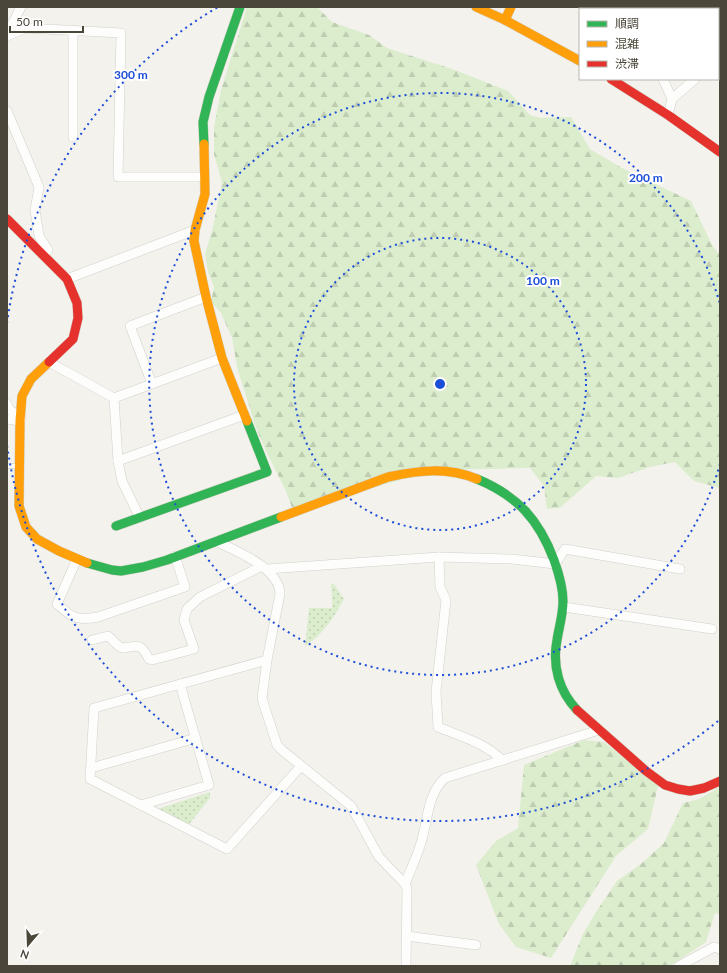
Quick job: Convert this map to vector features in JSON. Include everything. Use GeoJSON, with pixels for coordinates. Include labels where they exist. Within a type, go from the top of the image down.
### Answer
{"type":"FeatureCollection","features":[{"type":"Feature","properties":{"kind":"street"},"geometry":{"type":"LineString","coordinates":[[7,35],[21,7]]}},
{"type":"Feature","properties":{"kind":"street"},"geometry":{"type":"LineString","coordinates":[[116,526],[267,472],[222,358],[206,297],[194,241],[195,230],[205,194],[203,122],[209,97],[240,7]]}},
{"type":"Feature","properties":{"kind":"street"},"geometry":{"type":"LineString","coordinates":[[476,7],[505,20],[579,60]]}},
{"type":"Feature","properties":{"kind":"street"},"geometry":{"type":"LineString","coordinates":[[505,20],[511,7]]}},
{"type":"Feature","properties":{"kind":"street"},"geometry":{"type":"LineString","coordinates":[[7,35],[26,28],[120,33],[118,177],[204,177]]}},
{"type":"Feature","properties":{"kind":"street"},"geometry":{"type":"LineString","coordinates":[[73,31],[73,138]]}},
{"type":"Feature","properties":{"kind":"street"},"geometry":{"type":"LineString","coordinates":[[614,80],[668,115],[720,152]]}},
{"type":"Feature","properties":{"kind":"street"},"geometry":{"type":"LineString","coordinates":[[662,80],[672,99]]}},
{"type":"Feature","properties":{"kind":"street"},"geometry":{"type":"LineString","coordinates":[[668,115],[672,99],[694,80]]}},
{"type":"Feature","properties":{"kind":"street"},"geometry":{"type":"LineString","coordinates":[[7,111],[39,187],[35,210],[39,236],[48,250],[43,255]]}},
{"type":"Feature","properties":{"kind":"street"},"geometry":{"type":"LineString","coordinates":[[7,219],[67,280],[77,303],[78,318],[73,339],[68,346],[31,379],[22,396],[20,420],[19,506],[24,524],[30,534],[42,543],[101,568],[112,571],[135,570],[388,477],[410,472],[450,471],[486,482],[503,490],[516,500],[537,524],[548,542],[563,592],[564,608],[555,653],[555,667],[569,701],[582,716],[652,776],[667,786],[686,791],[708,787],[720,780]]}},
{"type":"Feature","properties":{"kind":"street"},"geometry":{"type":"LineString","coordinates":[[67,280],[195,230]]}},
{"type":"Feature","properties":{"kind":"street"},"geometry":{"type":"LineString","coordinates":[[152,384],[130,326],[206,297]]}},
{"type":"Feature","properties":{"kind":"street"},"geometry":{"type":"LineString","coordinates":[[49,362],[114,398],[222,358]]}},
{"type":"Feature","properties":{"kind":"street"},"geometry":{"type":"LineString","coordinates":[[114,398],[118,460],[122,481],[140,518]]}},
{"type":"Feature","properties":{"kind":"street"},"geometry":{"type":"LineString","coordinates":[[7,404],[9,409],[20,420]]}},
{"type":"Feature","properties":{"kind":"street"},"geometry":{"type":"LineString","coordinates":[[118,460],[244,415]]}},
{"type":"Feature","properties":{"kind":"street"},"geometry":{"type":"LineString","coordinates":[[7,420],[20,420]]}},
{"type":"Feature","properties":{"kind":"street"},"geometry":{"type":"LineString","coordinates":[[216,541],[264,567],[273,576],[278,584],[280,594],[267,660],[262,698],[263,702],[278,745],[282,751],[351,806],[379,857],[405,884],[407,888],[406,966]]}},
{"type":"Feature","properties":{"kind":"street"},"geometry":{"type":"LineString","coordinates":[[555,564],[565,550],[680,569]]}},
{"type":"Feature","properties":{"kind":"street"},"geometry":{"type":"LineString","coordinates":[[77,559],[57,604],[70,616],[79,619],[88,619],[98,618],[185,586],[175,556]]}},
{"type":"Feature","properties":{"kind":"street"},"geometry":{"type":"LineString","coordinates":[[92,640],[108,636],[124,648],[136,645],[143,649],[148,659],[152,660],[194,649],[184,620],[187,609],[200,597],[264,567],[439,557],[512,559],[555,564]]}},
{"type":"Feature","properties":{"kind":"street"},"geometry":{"type":"LineString","coordinates":[[439,557],[440,586],[446,600],[436,692],[438,728],[480,744],[495,753],[502,760]]}},
{"type":"Feature","properties":{"kind":"street"},"geometry":{"type":"LineString","coordinates":[[564,608],[712,630]]}},
{"type":"Feature","properties":{"kind":"street"},"geometry":{"type":"LineString","coordinates":[[267,660],[94,708],[90,780],[226,849],[301,766]]}},
{"type":"Feature","properties":{"kind":"street"},"geometry":{"type":"LineString","coordinates":[[141,805],[210,785],[180,684]]}},
{"type":"Feature","properties":{"kind":"street"},"geometry":{"type":"LineString","coordinates":[[405,884],[420,846],[428,811],[434,794],[440,782],[445,778],[599,730]]}},
{"type":"Feature","properties":{"kind":"street"},"geometry":{"type":"LineString","coordinates":[[91,768],[196,738]]}},
{"type":"Feature","properties":{"kind":"street"},"geometry":{"type":"LineString","coordinates":[[406,936],[476,945]]}},
{"type":"Feature","properties":{"kind":"street"},"geometry":{"type":"LineString","coordinates":[[679,966],[714,947],[720,949]]}},
{"type":"Feature","properties":{"kind":"lane"},"geometry":{"type":"LineString","coordinates":[[7,466],[19,466]]}},
{"type":"Feature","properties":{"kind":"green space"},"geometry":{"type":"Polygon","coordinates":[[[247,7],[317,7],[332,22],[369,35],[387,48],[455,70],[508,91],[530,115],[541,118],[571,117],[590,149],[622,168],[691,201],[712,245],[720,255],[720,488],[694,481],[675,462],[650,467],[618,478],[596,476],[560,508],[547,509],[544,486],[530,468],[435,470],[293,510],[285,489],[255,425],[237,367],[232,338],[221,313],[211,302],[214,287],[208,272],[205,254],[212,231],[222,183],[214,154],[214,127],[221,90],[247,7]]]}},
{"type":"Feature","properties":{"kind":"green space"},"geometry":{"type":"Polygon","coordinates":[[[331,584],[334,584],[344,599],[323,631],[305,646],[309,608],[332,608],[331,584]]]}},
{"type":"Feature","properties":{"kind":"green space"},"geometry":{"type":"Polygon","coordinates":[[[584,740],[604,742],[658,786],[648,829],[616,856],[551,958],[516,947],[499,924],[476,865],[496,841],[518,828],[524,765],[584,740]]]}},
{"type":"Feature","properties":{"kind":"green space"},"geometry":{"type":"Polygon","coordinates":[[[720,787],[720,914],[715,913],[706,942],[670,966],[570,966],[583,934],[617,881],[642,863],[664,843],[683,803],[699,799],[720,787]]]}},
{"type":"Feature","properties":{"kind":"green space"},"geometry":{"type":"Polygon","coordinates":[[[210,792],[210,798],[186,828],[152,811],[210,792]]]}},
{"type":"Feature","properties":{"kind":"traffic: fast"},"geometry":{"type":"LineString","coordinates":[[204,144],[203,122],[209,97],[240,7]]}},
{"type":"Feature","properties":{"kind":"traffic: fast"},"geometry":{"type":"LineString","coordinates":[[116,526],[267,472],[247,421]]}},
{"type":"Feature","properties":{"kind":"traffic: fast"},"geometry":{"type":"LineString","coordinates":[[477,479],[504,493],[525,511],[534,521],[548,546],[559,575],[563,596],[555,659],[556,669],[561,686],[577,710]]}},
{"type":"Feature","properties":{"kind":"traffic: fast"},"geometry":{"type":"LineString","coordinates":[[87,563],[121,571],[143,567],[167,560],[281,517]]}},
{"type":"Feature","properties":{"kind":"traffic: slow"},"geometry":{"type":"LineString","coordinates":[[476,7],[505,20],[579,60]]}},
{"type":"Feature","properties":{"kind":"traffic: slow"},"geometry":{"type":"LineString","coordinates":[[505,20],[511,7]]}},
{"type":"Feature","properties":{"kind":"traffic: slow"},"geometry":{"type":"LineString","coordinates":[[204,144],[205,194],[195,230],[194,241],[206,297],[222,358],[247,421]]}},
{"type":"Feature","properties":{"kind":"traffic: slow"},"geometry":{"type":"LineString","coordinates":[[49,362],[31,379],[22,396],[20,421],[19,506],[26,527],[37,539],[59,551],[87,563]]}},
{"type":"Feature","properties":{"kind":"traffic: slow"},"geometry":{"type":"LineString","coordinates":[[281,517],[388,477],[422,471],[444,471],[466,475],[477,479]]}},
{"type":"Feature","properties":{"kind":"traffic: jam"},"geometry":{"type":"LineString","coordinates":[[613,80],[668,115],[720,152]]}},
{"type":"Feature","properties":{"kind":"traffic: jam"},"geometry":{"type":"LineString","coordinates":[[7,219],[67,279],[77,303],[78,318],[73,339],[49,362]]}},
{"type":"Feature","properties":{"kind":"traffic: jam"},"geometry":{"type":"LineString","coordinates":[[577,710],[646,771],[665,785],[690,791],[704,788],[720,781]]}}]}
